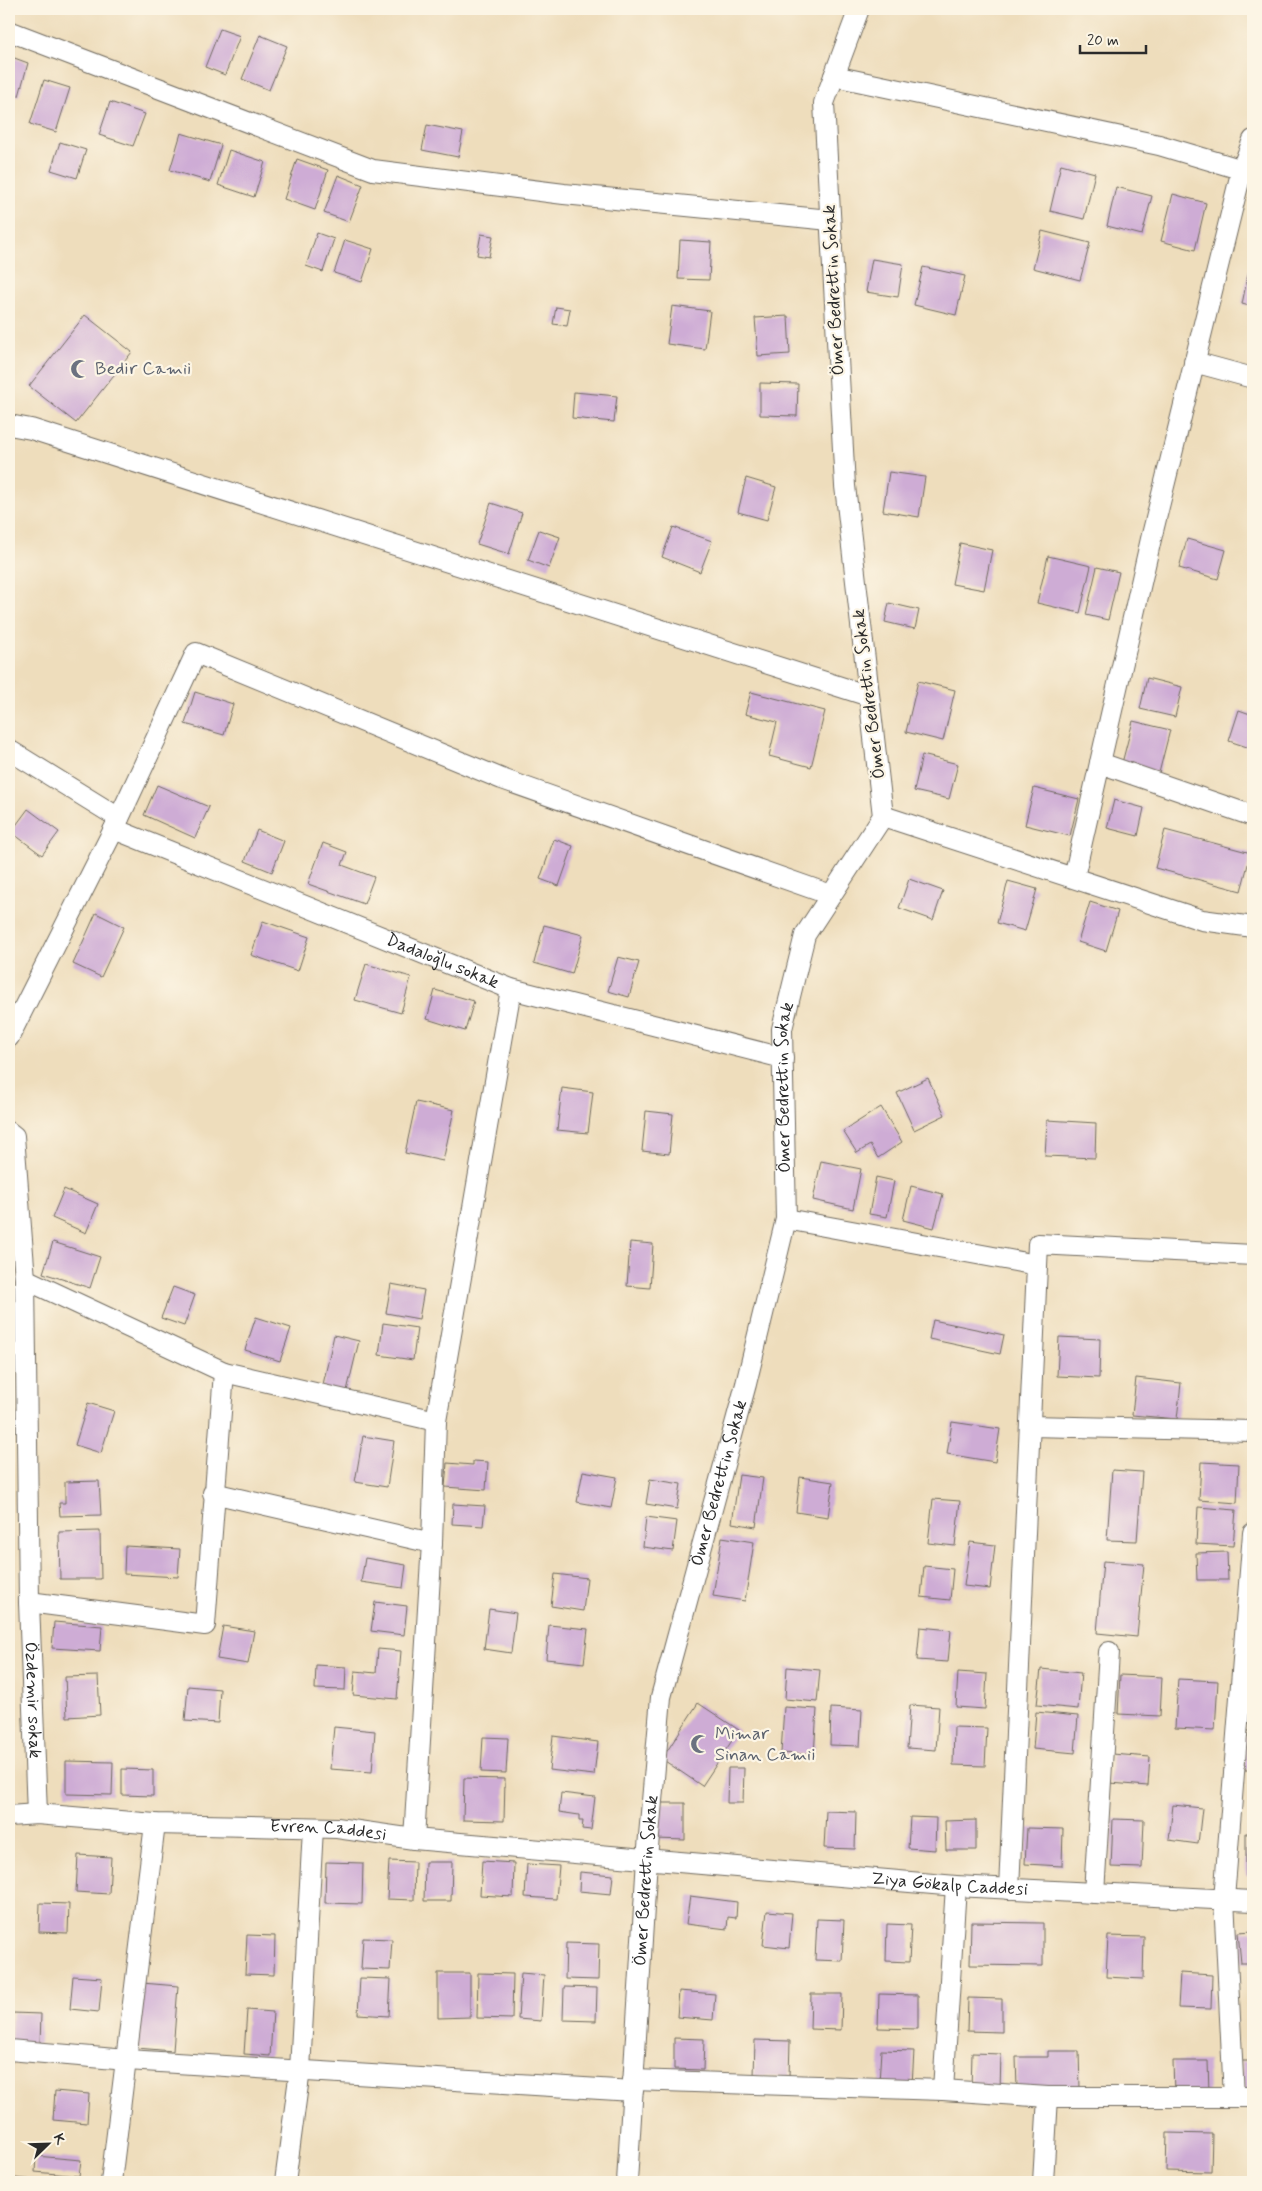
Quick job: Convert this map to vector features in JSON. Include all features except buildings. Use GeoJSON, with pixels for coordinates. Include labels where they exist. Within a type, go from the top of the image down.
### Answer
{"type":"FeatureCollection","features":[{"type":"Feature","properties":{"kind":"street","name":"Ömer Bedrettin Sokak"},"geometry":{"type":"LineString","coordinates":[[627,2182],[647,1859],[661,1697],[746,1384],[786,1220],[782,1029],[804,935],[884,816],[845,486],[824,103],[859,9]]}},
{"type":"Feature","properties":{"kind":"street"},"geometry":{"type":"LineString","coordinates":[[9,31],[373,170],[564,194],[830,220]]}},
{"type":"Feature","properties":{"kind":"street"},"geometry":{"type":"LineString","coordinates":[[834,76],[1160,145],[1248,171]]}},
{"type":"Feature","properties":{"kind":"street"},"geometry":{"type":"LineString","coordinates":[[1074,877],[1151,539],[1194,362],[1248,171],[1253,140]]}},
{"type":"Feature","properties":{"kind":"street"},"geometry":{"type":"LineString","coordinates":[[1194,362],[1253,378]]}},
{"type":"Feature","properties":{"kind":"street"},"geometry":{"type":"LineString","coordinates":[[9,425],[31,428],[869,696]]}},
{"type":"Feature","properties":{"kind":"street"},"geometry":{"type":"LineString","coordinates":[[9,1037],[116,824],[196,653],[502,779],[831,895]]}},
{"type":"Feature","properties":{"kind":"street","name":"Dadaloğlu sokak"},"geometry":{"type":"LineString","coordinates":[[9,750],[116,824],[511,989],[783,1058]]}},
{"type":"Feature","properties":{"kind":"street"},"geometry":{"type":"LineString","coordinates":[[1100,763],[1253,816]]}},
{"type":"Feature","properties":{"kind":"street"},"geometry":{"type":"LineString","coordinates":[[884,816],[1202,920],[1253,927]]}},
{"type":"Feature","properties":{"kind":"street"},"geometry":{"type":"LineString","coordinates":[[414,1839],[432,1543],[436,1421],[511,989]]}},
{"type":"Feature","properties":{"kind":"street","name":"Özdemir sokak"},"geometry":{"type":"LineString","coordinates":[[11,1134],[25,1279],[29,1602],[37,1814]]}},
{"type":"Feature","properties":{"kind":"street"},"geometry":{"type":"LineString","coordinates":[[786,1220],[1037,1265]]}},
{"type":"Feature","properties":{"kind":"street"},"geometry":{"type":"LineString","coordinates":[[1009,1888],[1038,1244],[1253,1255]]}},
{"type":"Feature","properties":{"kind":"street"},"geometry":{"type":"LineString","coordinates":[[25,1279],[224,1372],[436,1421]]}},
{"type":"Feature","properties":{"kind":"street"},"geometry":{"type":"LineString","coordinates":[[29,1602],[205,1625],[213,1493],[224,1372]]}},
{"type":"Feature","properties":{"kind":"street"},"geometry":{"type":"LineString","coordinates":[[1030,1426],[1253,1431]]}},
{"type":"Feature","properties":{"kind":"street"},"geometry":{"type":"LineString","coordinates":[[213,1493],[432,1543]]}},
{"type":"Feature","properties":{"kind":"street"},"geometry":{"type":"LineString","coordinates":[[9,2050],[127,2060],[300,2070],[633,2086],[943,2090],[1048,2097],[1243,2097],[1224,1900],[1253,1533]]}},
{"type":"Feature","properties":{"kind":"street"},"geometry":{"type":"LineString","coordinates":[[1094,1893],[1109,1652]]}},
{"type":"Feature","properties":{"kind":"street","name":"Evren Caddesi"},"geometry":{"type":"LineString","coordinates":[[9,1816],[37,1814],[155,1824],[337,1828],[414,1839],[647,1859]]}},
{"type":"Feature","properties":{"kind":"street"},"geometry":{"type":"LineString","coordinates":[[110,2182],[127,2060],[155,1824]]}},
{"type":"Feature","properties":{"kind":"street"},"geometry":{"type":"LineString","coordinates":[[285,2182],[300,2070],[313,1828]]}},
{"type":"Feature","properties":{"kind":"street","name":"Ziya Gökalp Caddesi"},"geometry":{"type":"LineString","coordinates":[[647,1859],[956,1886],[1253,1901]]}},
{"type":"Feature","properties":{"kind":"street"},"geometry":{"type":"LineString","coordinates":[[943,2090],[956,1886]]}},
{"type":"Feature","properties":{"kind":"street"},"geometry":{"type":"LineString","coordinates":[[1043,2182],[1048,2097]]}},
{"type":"Feature","properties":{"kind":"place","name":"Bedir Camii"},"geometry":{"type":"Point","coordinates":[80,369]}},
{"type":"Feature","properties":{"kind":"place","name":"Mimar Sinan Camii"},"geometry":{"type":"Point","coordinates":[700,1744]}}]}
